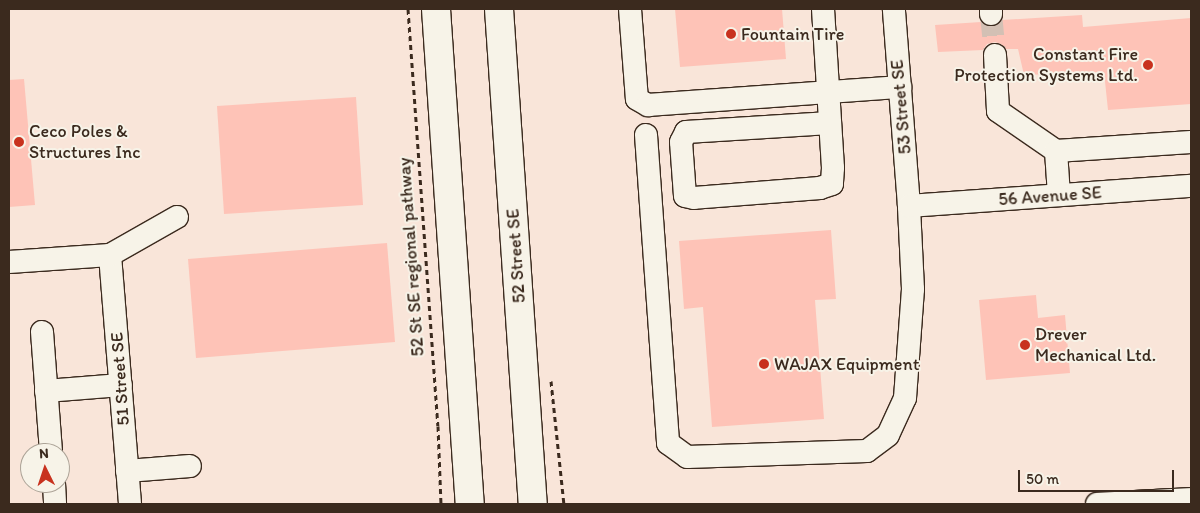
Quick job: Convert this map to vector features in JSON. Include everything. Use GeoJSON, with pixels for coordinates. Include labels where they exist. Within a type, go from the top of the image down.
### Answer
{"type":"FeatureCollection","features":[{"type":"Feature","properties":{"kind":"main road"},"geometry":{"type":"LineString","coordinates":[[436,9],[470,504]]}},
{"type":"Feature","properties":{"kind":"main road","name":"52 Street SE"},"geometry":{"type":"LineString","coordinates":[[499,9],[533,504]]}},
{"type":"Feature","properties":{"kind":"street"},"geometry":{"type":"LineString","coordinates":[[630,9],[637,99],[648,105],[900,86]]}},
{"type":"Feature","properties":{"kind":"street"},"geometry":{"type":"LineString","coordinates":[[823,9],[830,123],[832,184],[820,188],[694,198],[685,196],[681,142],[686,132],[830,123]]}},
{"type":"Feature","properties":{"kind":"street","name":"53 Street SE"},"geometry":{"type":"LineString","coordinates":[[646,135],[668,443],[688,457],[867,451],[888,436],[904,398],[913,289],[909,206],[894,9]]}},
{"type":"Feature","properties":{"kind":"street"},"geometry":{"type":"LineString","coordinates":[[995,56],[998,111],[1056,151],[1191,142]]}},
{"type":"Feature","properties":{"kind":"street"},"geometry":{"type":"LineString","coordinates":[[1056,151],[1059,195]]}},
{"type":"Feature","properties":{"kind":"street","name":"56 Avenue SE"},"geometry":{"type":"LineString","coordinates":[[909,206],[1191,186]]}},
{"type":"Feature","properties":{"kind":"street"},"geometry":{"type":"LineString","coordinates":[[9,262],[110,255],[177,217]]}},
{"type":"Feature","properties":{"kind":"street","name":"51 Street SE"},"geometry":{"type":"LineString","coordinates":[[110,255],[130,504]]}},
{"type":"Feature","properties":{"kind":"street"},"geometry":{"type":"LineString","coordinates":[[42,332],[50,443]]}},
{"type":"Feature","properties":{"kind":"street"},"geometry":{"type":"LineString","coordinates":[[46,391],[121,385]]}},
{"type":"Feature","properties":{"kind":"street"},"geometry":{"type":"LineString","coordinates":[[127,471],[190,466]]}},
{"type":"Feature","properties":{"kind":"street"},"geometry":{"type":"LineString","coordinates":[[1097,504],[1191,499]]}},
{"type":"Feature","properties":{"kind":"path","name":"52 St SE regional pathway"},"geometry":{"type":"LineString","coordinates":[[408,9],[438,426],[441,504]]}},
{"type":"Feature","properties":{"kind":"building","name":"Fountain Tire"},"geometry":{"type":"Polygon","coordinates":[[[675,9],[782,9],[786,59],[680,67],[675,9]]]}},
{"type":"Feature","properties":{"kind":"building"},"geometry":{"type":"Polygon","coordinates":[[[1082,15],[1083,27],[1191,18],[1191,104],[1108,110],[1104,72],[1024,75],[1018,49],[1006,49],[1001,44],[995,42],[987,44],[983,50],[938,52],[935,25],[981,22],[991,27],[1002,20],[1082,15]]]}},
{"type":"Feature","properties":{"kind":"building","name":"Ceco Poles & Structures Inc"},"geometry":{"type":"Polygon","coordinates":[[[24,79],[35,205],[9,207],[9,80],[24,79]]]}},
{"type":"Feature","properties":{"kind":"building"},"geometry":{"type":"Polygon","coordinates":[[[356,97],[363,205],[224,214],[217,106],[356,97]]]}},
{"type":"Feature","properties":{"kind":"building","name":"WAJAX Equipment"},"geometry":{"type":"Polygon","coordinates":[[[831,230],[836,299],[815,300],[824,419],[712,427],[703,307],[684,309],[679,241],[831,230]]]}},
{"type":"Feature","properties":{"kind":"building"},"geometry":{"type":"Polygon","coordinates":[[[387,243],[395,342],[196,358],[188,259],[387,243]]]}},
{"type":"Feature","properties":{"kind":"building","name":"Drever Mechanical Ltd."},"geometry":{"type":"Polygon","coordinates":[[[1036,295],[1038,318],[1065,315],[1070,373],[986,380],[979,300],[1036,295]]]}},
{"type":"Feature","properties":{"kind":"tunnel"},"geometry":{"type":"LineString","coordinates":[[991,14],[995,55]]}},
{"type":"Feature","properties":{"kind":"place","name":"Fountain Tire"},"geometry":{"type":"Point","coordinates":[731,34]}},
{"type":"Feature","properties":{"kind":"place","name":"Constant Fire Protection Systems Ltd."},"geometry":{"type":"Point","coordinates":[1148,65]}},
{"type":"Feature","properties":{"kind":"place","name":"Ceco Poles & Structures Inc"},"geometry":{"type":"Point","coordinates":[19,142]}},
{"type":"Feature","properties":{"kind":"place","name":"Drever Mechanical Ltd."},"geometry":{"type":"Point","coordinates":[1025,345]}},
{"type":"Feature","properties":{"kind":"place","name":"WAJAX Equipment"},"geometry":{"type":"Point","coordinates":[764,364]}}]}
